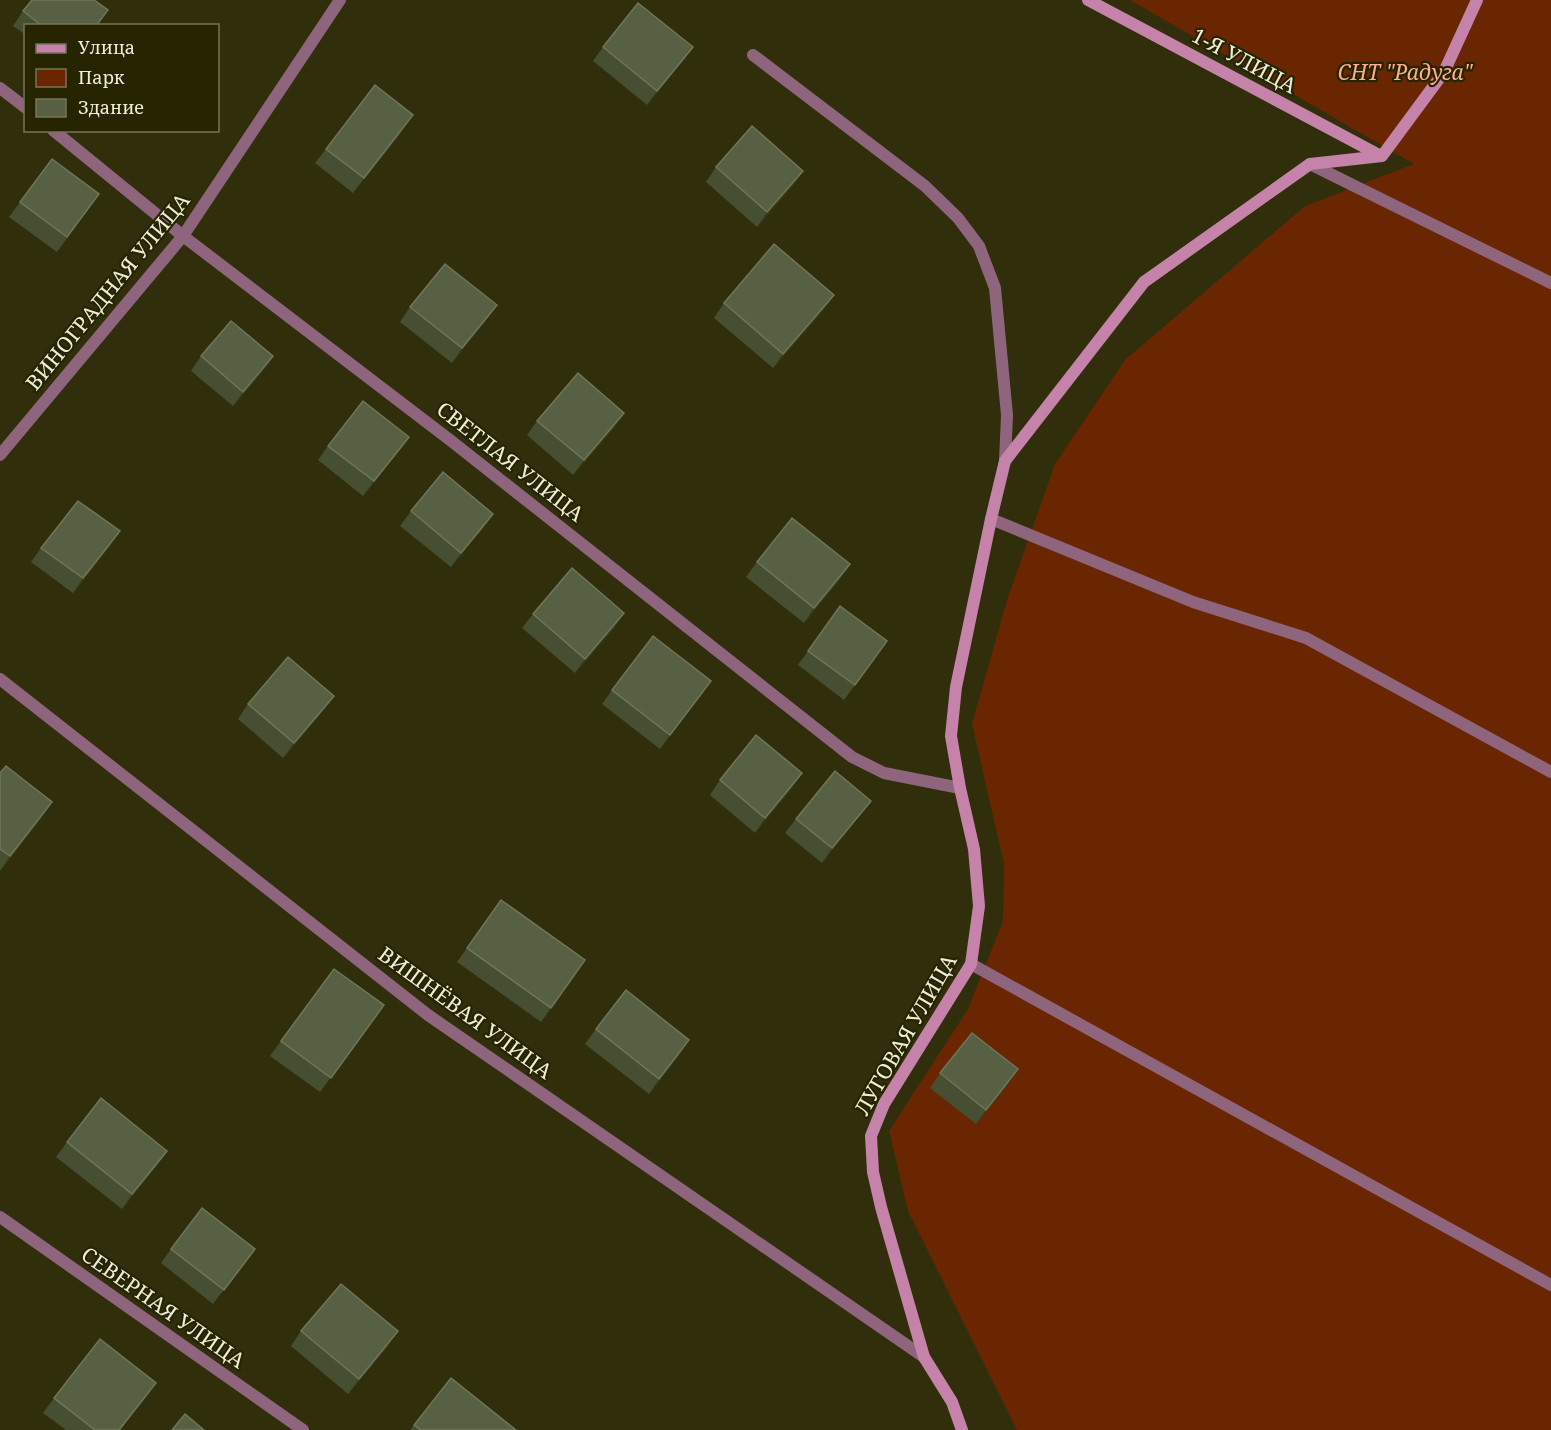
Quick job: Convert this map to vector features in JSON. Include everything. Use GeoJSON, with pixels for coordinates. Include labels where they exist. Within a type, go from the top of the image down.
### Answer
{"type":"FeatureCollection","features":[{"type":"Feature","properties":{"kind":"street","name":"ВИНОГРАДНАЯ УЛИЦА"},"geometry":{"type":"LineString","coordinates":[[0,455],[183,236],[340,0]]}},
{"type":"Feature","properties":{"kind":"street","name":"1-Я УЛИЦА"},"geometry":{"type":"LineString","coordinates":[[1088,0],[1382,156]]}},
{"type":"Feature","properties":{"kind":"street"},"geometry":{"type":"LineString","coordinates":[[1005,461],[1144,282],[1310,164],[1382,156],[1444,72],[1477,0]]}},
{"type":"Feature","properties":{"kind":"street"},"geometry":{"type":"LineString","coordinates":[[753,55],[925,186],[958,218],[979,246],[995,288],[1007,415],[1005,461]]}},
{"type":"Feature","properties":{"kind":"street"},"geometry":{"type":"LineString","coordinates":[[0,88],[24,106]]}},
{"type":"Feature","properties":{"kind":"street","name":"СВЕТЛАЯ УЛИЦА"},"geometry":{"type":"LineString","coordinates":[[55,132],[183,236],[450,440],[852,758],[885,773],[960,788]]}},
{"type":"Feature","properties":{"kind":"street"},"geometry":{"type":"LineString","coordinates":[[1310,164],[1551,283]]}},
{"type":"Feature","properties":{"kind":"street","name":"ЛУГОВАЯ УЛИЦА"},"geometry":{"type":"LineString","coordinates":[[963,1430],[952,1402],[924,1357],[880,1207],[873,1172],[871,1136],[884,1104],[971,964],[980,906],[974,849],[951,736],[956,687],[1005,461]]}},
{"type":"Feature","properties":{"kind":"street"},"geometry":{"type":"LineString","coordinates":[[991,519],[1193,602],[1306,638],[1551,772]]}},
{"type":"Feature","properties":{"kind":"street","name":"ВИШНЁВАЯ УЛИЦА"},"geometry":{"type":"LineString","coordinates":[[0,679],[428,1015],[924,1357]]}},
{"type":"Feature","properties":{"kind":"street"},"geometry":{"type":"LineString","coordinates":[[971,964],[1551,1285]]}},
{"type":"Feature","properties":{"kind":"street","name":"СЕВЕРНАЯ УЛИЦА"},"geometry":{"type":"LineString","coordinates":[[0,1218],[303,1430]]}},
{"type":"Feature","properties":{"kind":"green space","name":"СНТ \"Радуга\""},"geometry":{"type":"Polygon","coordinates":[[[1130,0],[1551,0],[1551,1430],[1017,1430],[908,1211],[889,1131],[968,1009],[1003,921],[1004,864],[972,724],[1007,600],[1055,464],[1125,360],[1305,206],[1414,164],[1130,0]]]}},
{"type":"Feature","properties":{"kind":"building"},"geometry":{"type":"Polygon","coordinates":[[[32,0],[94,0],[108,10],[98,24],[39,24],[23,11],[32,0]]]}},
{"type":"Feature","properties":{"kind":"building"},"geometry":{"type":"Polygon","coordinates":[[[638,3],[693,47],[657,91],[603,47],[638,3]]]}},
{"type":"Feature","properties":{"kind":"building"},"geometry":{"type":"Polygon","coordinates":[[[375,85],[413,115],[364,178],[326,149],[375,85]]]}},
{"type":"Feature","properties":{"kind":"building"},"geometry":{"type":"Polygon","coordinates":[[[752,126],[803,171],[767,212],[716,167],[752,126]]]}},
{"type":"Feature","properties":{"kind":"building"},"geometry":{"type":"Polygon","coordinates":[[[52,159],[99,194],[67,237],[20,202],[52,159]]]}},
{"type":"Feature","properties":{"kind":"building"},"geometry":{"type":"Polygon","coordinates":[[[774,244],[834,295],[783,354],[724,303],[774,244]]]}},
{"type":"Feature","properties":{"kind":"building"},"geometry":{"type":"Polygon","coordinates":[[[445,264],[497,305],[462,348],[410,307],[445,264]]]}},
{"type":"Feature","properties":{"kind":"building"},"geometry":{"type":"Polygon","coordinates":[[[231,321],[273,356],[243,392],[201,356],[231,321]]]}},
{"type":"Feature","properties":{"kind":"building"},"geometry":{"type":"Polygon","coordinates":[[[578,373],[624,413],[584,460],[537,421],[578,373]]]}},
{"type":"Feature","properties":{"kind":"building"},"geometry":{"type":"Polygon","coordinates":[[[363,401],[409,437],[374,481],[328,446],[363,401]]]}},
{"type":"Feature","properties":{"kind":"building"},"geometry":{"type":"Polygon","coordinates":[[[443,472],[493,514],[461,553],[411,511],[443,472]]]}},
{"type":"Feature","properties":{"kind":"building"},"geometry":{"type":"Polygon","coordinates":[[[78,501],[120,531],[83,578],[41,548],[78,501]]]}},
{"type":"Feature","properties":{"kind":"building"},"geometry":{"type":"Polygon","coordinates":[[[792,518],[850,564],[814,608],[757,562],[792,518]]]}},
{"type":"Feature","properties":{"kind":"building"},"geometry":{"type":"Polygon","coordinates":[[[572,568],[624,613],[585,659],[533,614],[572,568]]]}},
{"type":"Feature","properties":{"kind":"building"},"geometry":{"type":"Polygon","coordinates":[[[840,606],[887,641],[855,685],[808,651],[840,606]]]}},
{"type":"Feature","properties":{"kind":"building"},"geometry":{"type":"Polygon","coordinates":[[[653,636],[711,681],[670,735],[612,690],[653,636]]]}},
{"type":"Feature","properties":{"kind":"building"},"geometry":{"type":"Polygon","coordinates":[[[288,657],[334,696],[294,743],[248,704],[288,657]]]}},
{"type":"Feature","properties":{"kind":"building"},"geometry":{"type":"Polygon","coordinates":[[[756,735],[802,773],[765,818],[720,780],[756,735]]]}},
{"type":"Feature","properties":{"kind":"building"},"geometry":{"type":"Polygon","coordinates":[[[6,766],[52,802],[10,856],[0,849],[0,773],[6,766]]]}},
{"type":"Feature","properties":{"kind":"building"},"geometry":{"type":"Polygon","coordinates":[[[835,771],[871,801],[832,848],[796,819],[835,771]]]}},
{"type":"Feature","properties":{"kind":"building"},"geometry":{"type":"Polygon","coordinates":[[[501,900],[585,960],[551,1008],[467,948],[501,900]]]}},
{"type":"Feature","properties":{"kind":"building"},"geometry":{"type":"Polygon","coordinates":[[[334,969],[384,1005],[331,1078],[281,1041],[334,969]]]}},
{"type":"Feature","properties":{"kind":"building"},"geometry":{"type":"Polygon","coordinates":[[[626,990],[689,1040],[659,1079],[596,1029],[626,990]]]}},
{"type":"Feature","properties":{"kind":"building"},"geometry":{"type":"Polygon","coordinates":[[[972,1033],[1018,1069],[986,1110],[940,1073],[972,1033]]]}},
{"type":"Feature","properties":{"kind":"building"},"geometry":{"type":"Polygon","coordinates":[[[101,1098],[167,1151],[132,1194],[67,1142],[101,1098]]]}},
{"type":"Feature","properties":{"kind":"building"},"geometry":{"type":"Polygon","coordinates":[[[202,1208],[255,1249],[224,1290],[171,1249],[202,1208]]]}},
{"type":"Feature","properties":{"kind":"building"},"geometry":{"type":"Polygon","coordinates":[[[341,1284],[398,1331],[359,1379],[301,1331],[341,1284]]]}},
{"type":"Feature","properties":{"kind":"building"},"geometry":{"type":"Polygon","coordinates":[[[100,1339],[156,1383],[119,1430],[95,1430],[54,1398],[100,1339]]]}},
{"type":"Feature","properties":{"kind":"building"},"geometry":{"type":"Polygon","coordinates":[[[451,1378],[516,1430],[421,1430],[414,1425],[451,1378]]]}},
{"type":"Feature","properties":{"kind":"building"},"geometry":{"type":"Polygon","coordinates":[[[185,1414],[204,1430],[172,1430],[185,1414]]]}}]}
